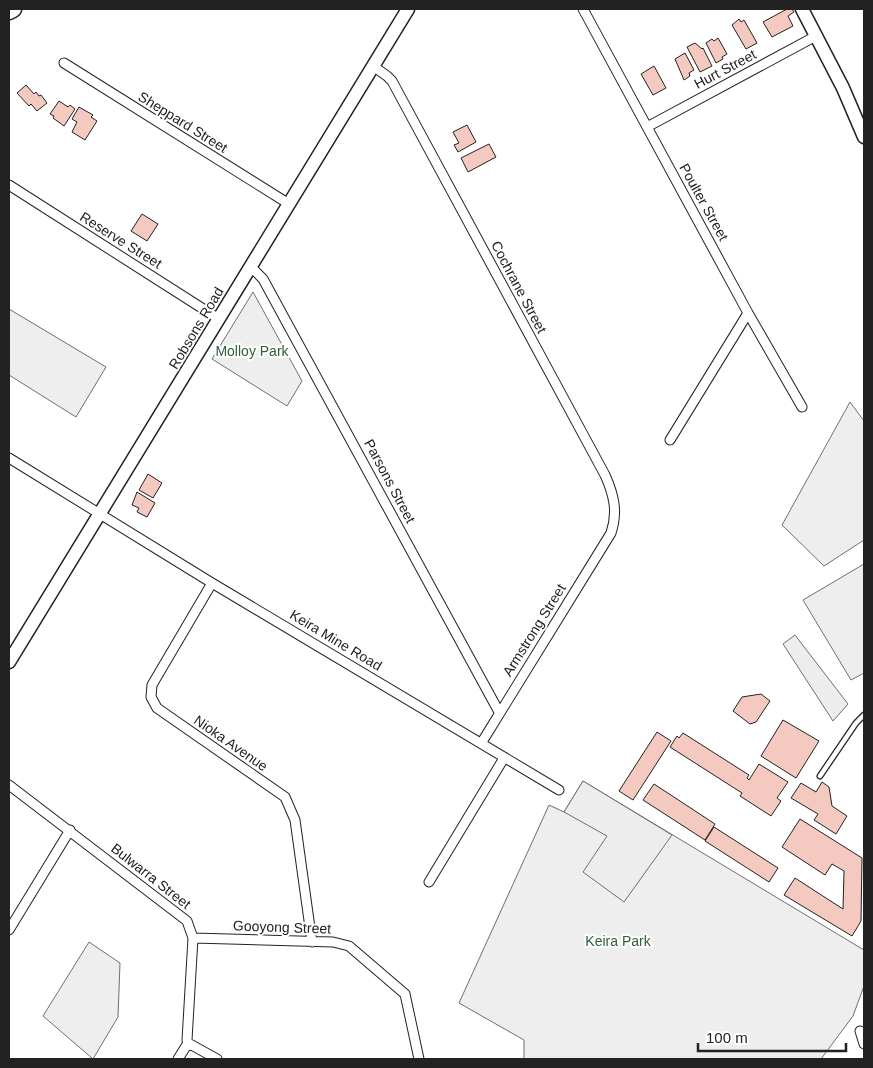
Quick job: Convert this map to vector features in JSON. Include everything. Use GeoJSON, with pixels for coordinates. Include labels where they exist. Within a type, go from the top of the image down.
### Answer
{"type":"FeatureCollection","features":[{"type":"Feature","properties":{"kind":"highway"},"geometry":{"type":"LineString","coordinates":[[9,11],[13,9]]}},
{"type":"Feature","properties":{"kind":"main road","name":"Robsons Road"},"geometry":{"type":"LineString","coordinates":[[9,662],[408,9]]}},
{"type":"Feature","properties":{"kind":"main road"},"geometry":{"type":"LineString","coordinates":[[802,9],[863,130]]}},
{"type":"Feature","properties":{"kind":"street","name":"Poulter Street"},"geometry":{"type":"LineString","coordinates":[[583,9],[748,312],[802,407]]}},
{"type":"Feature","properties":{"kind":"street","name":"Hurt Street"},"geometry":{"type":"LineString","coordinates":[[647,127],[816,36]]}},
{"type":"Feature","properties":{"kind":"street","name":"Sheppard Street"},"geometry":{"type":"LineString","coordinates":[[64,63],[288,204]]}},
{"type":"Feature","properties":{"kind":"street","name":"Cochrane Street"},"geometry":{"type":"LineString","coordinates":[[373,66],[392,81],[605,475],[614,498],[615,517],[611,533]]}},
{"type":"Feature","properties":{"kind":"street","name":"Reserve Street"},"geometry":{"type":"LineString","coordinates":[[9,185],[219,319]]}},
{"type":"Feature","properties":{"kind":"street","name":"Parsons Street"},"geometry":{"type":"LineString","coordinates":[[251,267],[264,279],[499,712]]}},
{"type":"Feature","properties":{"kind":"street"},"geometry":{"type":"LineString","coordinates":[[670,440],[748,312]]}},
{"type":"Feature","properties":{"kind":"street","name":"Keira Mine Road"},"geometry":{"type":"LineString","coordinates":[[9,458],[212,583],[482,742],[504,758],[559,790]]}},
{"type":"Feature","properties":{"kind":"street","name":"Armstrong Street"},"geometry":{"type":"LineString","coordinates":[[482,742],[611,533]]}},
{"type":"Feature","properties":{"kind":"street","name":"Nioka Avenue"},"geometry":{"type":"LineString","coordinates":[[212,583],[152,684],[151,696],[157,708],[285,797],[295,820],[312,942]]}},
{"type":"Feature","properties":{"kind":"street"},"geometry":{"type":"LineString","coordinates":[[429,882],[504,758]]}},
{"type":"Feature","properties":{"kind":"street","name":"Bulwarra Street"},"geometry":{"type":"LineString","coordinates":[[9,784],[187,921],[193,938]]}},
{"type":"Feature","properties":{"kind":"street"},"geometry":{"type":"LineString","coordinates":[[9,930],[70,830]]}},
{"type":"Feature","properties":{"kind":"street"},"geometry":{"type":"LineString","coordinates":[[178,1059],[188,1043],[193,938]]}},
{"type":"Feature","properties":{"kind":"street","name":"Gooyong Street"},"geometry":{"type":"LineString","coordinates":[[193,938],[333,942],[349,946],[405,994],[419,1059]]}},
{"type":"Feature","properties":{"kind":"street"},"geometry":{"type":"LineString","coordinates":[[860,1031],[864,1044]]}},
{"type":"Feature","properties":{"kind":"street"},"geometry":{"type":"LineString","coordinates":[[188,1043],[217,1059]]}},
{"type":"Feature","properties":{"kind":"lane"},"geometry":{"type":"LineString","coordinates":[[820,776],[856,722],[864,715]]}},
{"type":"Feature","properties":{"kind":"green space","name":"Molloy Park"},"geometry":{"type":"Polygon","coordinates":[[[253,292],[302,381],[287,406],[212,359],[253,292]]]}},
{"type":"Feature","properties":{"kind":"green space"},"geometry":{"type":"Polygon","coordinates":[[[9,309],[106,367],[76,417],[9,375],[9,309]]]}},
{"type":"Feature","properties":{"kind":"green space"},"geometry":{"type":"Polygon","coordinates":[[[850,402],[864,421],[864,540],[824,566],[782,525],[850,402]]]}},
{"type":"Feature","properties":{"kind":"green space"},"geometry":{"type":"Polygon","coordinates":[[[864,564],[864,673],[851,680],[803,600],[864,564]]]}},
{"type":"Feature","properties":{"kind":"green space","name":"Keira Park"},"geometry":{"type":"Polygon","coordinates":[[[583,781],[864,950],[864,986],[853,1016],[821,1059],[524,1059],[524,1040],[459,1003],[549,805],[564,812],[583,781]]]}},
{"type":"Feature","properties":{"kind":"green space"},"geometry":{"type":"Polygon","coordinates":[[[89,942],[120,963],[118,1017],[93,1059],[43,1016],[89,942]]]}},
{"type":"Feature","properties":{"kind":"shaded area"},"geometry":{"type":"Polygon","coordinates":[[[795,635],[848,704],[833,721],[783,644],[795,635]]]}},
{"type":"Feature","properties":{"kind":"shaded area"},"geometry":{"type":"Polygon","coordinates":[[[583,781],[672,835],[624,902],[583,872],[607,836],[564,812],[583,781]]]}},
{"type":"Feature","properties":{"kind":"building"},"geometry":{"type":"Polygon","coordinates":[[[787,9],[792,9],[794,12],[788,16],[793,26],[772,37],[763,22],[787,9]]]}},
{"type":"Feature","properties":{"kind":"building"},"geometry":{"type":"Polygon","coordinates":[[[739,19],[741,22],[744,20],[757,43],[746,49],[732,25],[739,19]]]}},
{"type":"Feature","properties":{"kind":"building"},"geometry":{"type":"Polygon","coordinates":[[[718,38],[727,54],[716,63],[706,43],[718,38]]]}},
{"type":"Feature","properties":{"kind":"building"},"geometry":{"type":"Polygon","coordinates":[[[695,43],[703,48],[712,66],[700,72],[687,47],[695,43]]]}},
{"type":"Feature","properties":{"kind":"building"},"geometry":{"type":"Polygon","coordinates":[[[685,53],[694,70],[684,80],[675,59],[685,53]]]}},
{"type":"Feature","properties":{"kind":"building"},"geometry":{"type":"Polygon","coordinates":[[[654,66],[666,88],[653,95],[641,74],[654,66]]]}},
{"type":"Feature","properties":{"kind":"building"},"geometry":{"type":"Polygon","coordinates":[[[26,85],[34,94],[36,92],[39,96],[41,95],[47,103],[37,111],[31,104],[29,106],[17,93],[26,85]]]}},
{"type":"Feature","properties":{"kind":"building"},"geometry":{"type":"Polygon","coordinates":[[[59,101],[75,109],[64,126],[50,114],[59,101]]]}},
{"type":"Feature","properties":{"kind":"building"},"geometry":{"type":"Polygon","coordinates":[[[79,107],[93,115],[91,117],[97,121],[85,140],[72,132],[77,122],[72,119],[79,107]]]}},
{"type":"Feature","properties":{"kind":"building"},"geometry":{"type":"Polygon","coordinates":[[[467,125],[476,142],[458,152],[454,145],[459,143],[453,132],[467,125]]]}},
{"type":"Feature","properties":{"kind":"building"},"geometry":{"type":"Polygon","coordinates":[[[489,144],[496,157],[468,172],[461,158],[489,144]]]}},
{"type":"Feature","properties":{"kind":"building"},"geometry":{"type":"Polygon","coordinates":[[[142,214],[158,224],[147,241],[131,231],[142,214]]]}},
{"type":"Feature","properties":{"kind":"building"},"geometry":{"type":"Polygon","coordinates":[[[148,474],[162,483],[153,498],[139,490],[148,474]]]}},
{"type":"Feature","properties":{"kind":"building"},"geometry":{"type":"Polygon","coordinates":[[[137,492],[155,503],[147,517],[137,512],[139,508],[132,505],[137,492]]]}},
{"type":"Feature","properties":{"kind":"building"},"geometry":{"type":"Polygon","coordinates":[[[761,694],[770,701],[756,722],[750,724],[733,711],[742,697],[761,694]]]}},
{"type":"Feature","properties":{"kind":"building"},"geometry":{"type":"Polygon","coordinates":[[[783,720],[819,741],[796,778],[761,756],[783,720]]]}},
{"type":"Feature","properties":{"kind":"building"},"geometry":{"type":"Polygon","coordinates":[[[657,732],[671,741],[633,800],[619,791],[657,732]]]}},
{"type":"Feature","properties":{"kind":"building"},"geometry":{"type":"Polygon","coordinates":[[[683,733],[749,775],[747,778],[749,780],[759,764],[788,782],[777,798],[781,801],[771,816],[740,796],[742,793],[670,747],[677,736],[679,738],[683,733]]]}},
{"type":"Feature","properties":{"kind":"building"},"geometry":{"type":"Polygon","coordinates":[[[822,782],[829,787],[832,806],[847,816],[836,834],[814,820],[818,814],[791,798],[801,783],[816,792],[822,782]]]}},
{"type":"Feature","properties":{"kind":"building"},"geometry":{"type":"Polygon","coordinates":[[[654,784],[715,824],[705,840],[643,800],[654,784]]]}},
{"type":"Feature","properties":{"kind":"building"},"geometry":{"type":"Polygon","coordinates":[[[800,819],[862,858],[861,921],[852,936],[784,895],[795,878],[843,909],[844,871],[832,864],[825,875],[782,847],[800,819]]]}},
{"type":"Feature","properties":{"kind":"building"},"geometry":{"type":"Polygon","coordinates":[[[714,827],[778,868],[769,882],[705,841],[714,827]]]}}]}
